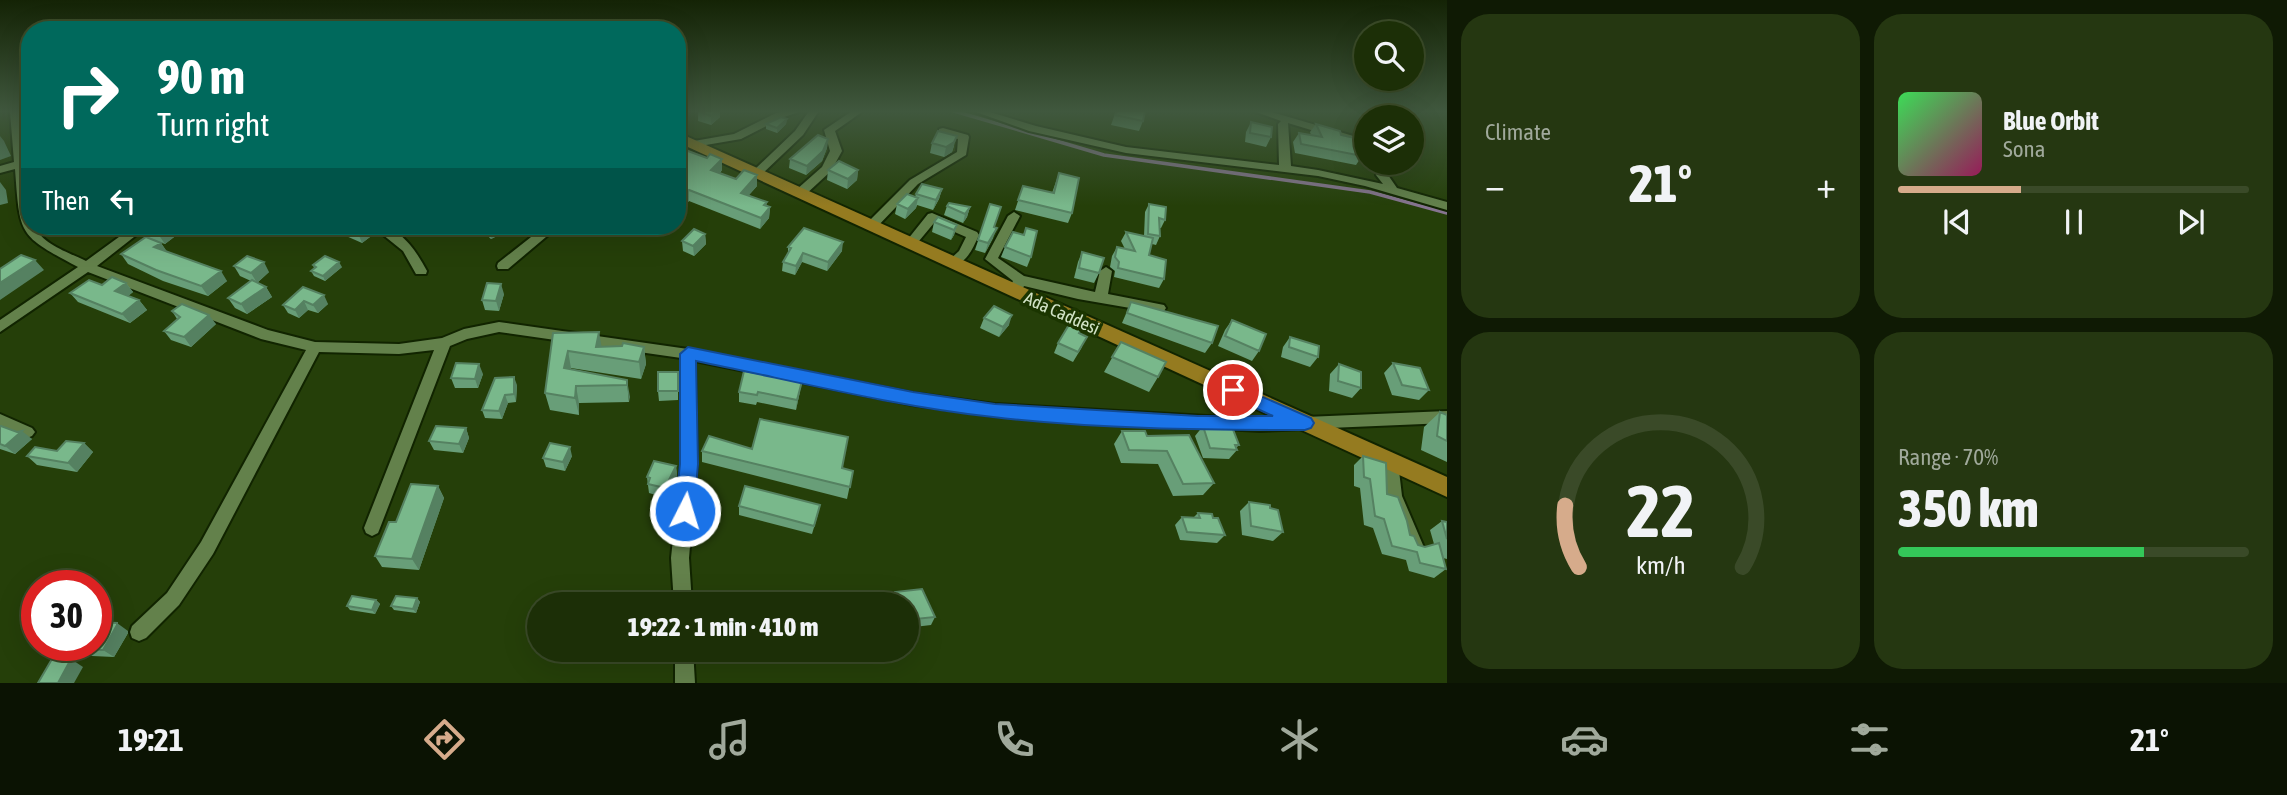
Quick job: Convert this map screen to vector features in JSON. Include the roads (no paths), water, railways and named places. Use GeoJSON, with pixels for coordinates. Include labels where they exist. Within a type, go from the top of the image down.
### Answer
{"type":"FeatureCollection","features":[{"type":"Feature","properties":{"kind":"main road","name":"Ada Caddesi"},"geometry":{"type":"LineString","coordinates":[[692,143],[953,263],[1018,285],[1305,423],[1447,487]]}},
{"type":"Feature","properties":{"kind":"street"},"geometry":{"type":"LineString","coordinates":[[757,173],[789,143]]}},
{"type":"Feature","properties":{"kind":"street"},"geometry":{"type":"LineString","coordinates":[[800,193],[827,169],[836,151],[833,143]]}},
{"type":"Feature","properties":{"kind":"street"},"geometry":{"type":"LineString","coordinates":[[871,226],[913,182],[933,169],[952,162],[962,153],[963,143]]}},
{"type":"Feature","properties":{"kind":"street"},"geometry":{"type":"LineString","coordinates":[[1094,143],[1126,150],[1285,168],[1393,190],[1447,206]]}},
{"type":"Feature","properties":{"kind":"street"},"geometry":{"type":"LineString","coordinates":[[1284,143],[1285,168]]}},
{"type":"Feature","properties":{"kind":"street"},"geometry":{"type":"LineString","coordinates":[[0,170],[21,164]]}},
{"type":"Feature","properties":{"kind":"street"},"geometry":{"type":"LineString","coordinates":[[1382,175],[1393,190]]}},
{"type":"Feature","properties":{"kind":"street"},"geometry":{"type":"LineString","coordinates":[[1014,216],[991,259],[1018,285],[1159,308]]}},
{"type":"Feature","properties":{"kind":"street"},"geometry":{"type":"LineString","coordinates":[[910,243],[923,231],[932,217],[946,221],[973,235],[964,254],[953,263]]}},
{"type":"Feature","properties":{"kind":"street"},"geometry":{"type":"LineString","coordinates":[[33,235],[42,243],[87,267],[266,335],[315,347],[400,349],[444,342],[464,334],[499,327],[688,354],[913,399],[995,410],[1210,424],[1447,417]]}},
{"type":"Feature","properties":{"kind":"street"},"geometry":{"type":"LineString","coordinates":[[0,327],[130,235]]}},
{"type":"Feature","properties":{"kind":"street"},"geometry":{"type":"LineString","coordinates":[[390,235],[408,248],[421,271]]}},
{"type":"Feature","properties":{"kind":"street"},"geometry":{"type":"LineString","coordinates":[[503,266],[543,235]]}},
{"type":"Feature","properties":{"kind":"street"},"geometry":{"type":"LineString","coordinates":[[1101,297],[1107,271]]}},
{"type":"Feature","properties":{"kind":"street"},"geometry":{"type":"LineString","coordinates":[[372,528],[444,342]]}},
{"type":"Feature","properties":{"kind":"street"},"geometry":{"type":"LineString","coordinates":[[139,632],[173,599],[207,548],[315,347]]}},
{"type":"Feature","properties":{"kind":"street"},"geometry":{"type":"LineString","coordinates":[[682,592],[680,558],[689,464],[688,354]]}},
{"type":"Feature","properties":{"kind":"street"},"geometry":{"type":"LineString","coordinates":[[0,421],[27,432]]}},
{"type":"Feature","properties":{"kind":"street"},"geometry":{"type":"LineString","coordinates":[[1390,462],[1394,496],[1414,545]]}},
{"type":"Feature","properties":{"kind":"street"},"geometry":{"type":"LineString","coordinates":[[684,662],[685,683]]}},
{"type":"Feature","properties":{"kind":"waterway"},"geometry":{"type":"LineString","coordinates":[[1063,143],[1104,155],[1370,192],[1447,213]]}}]}
